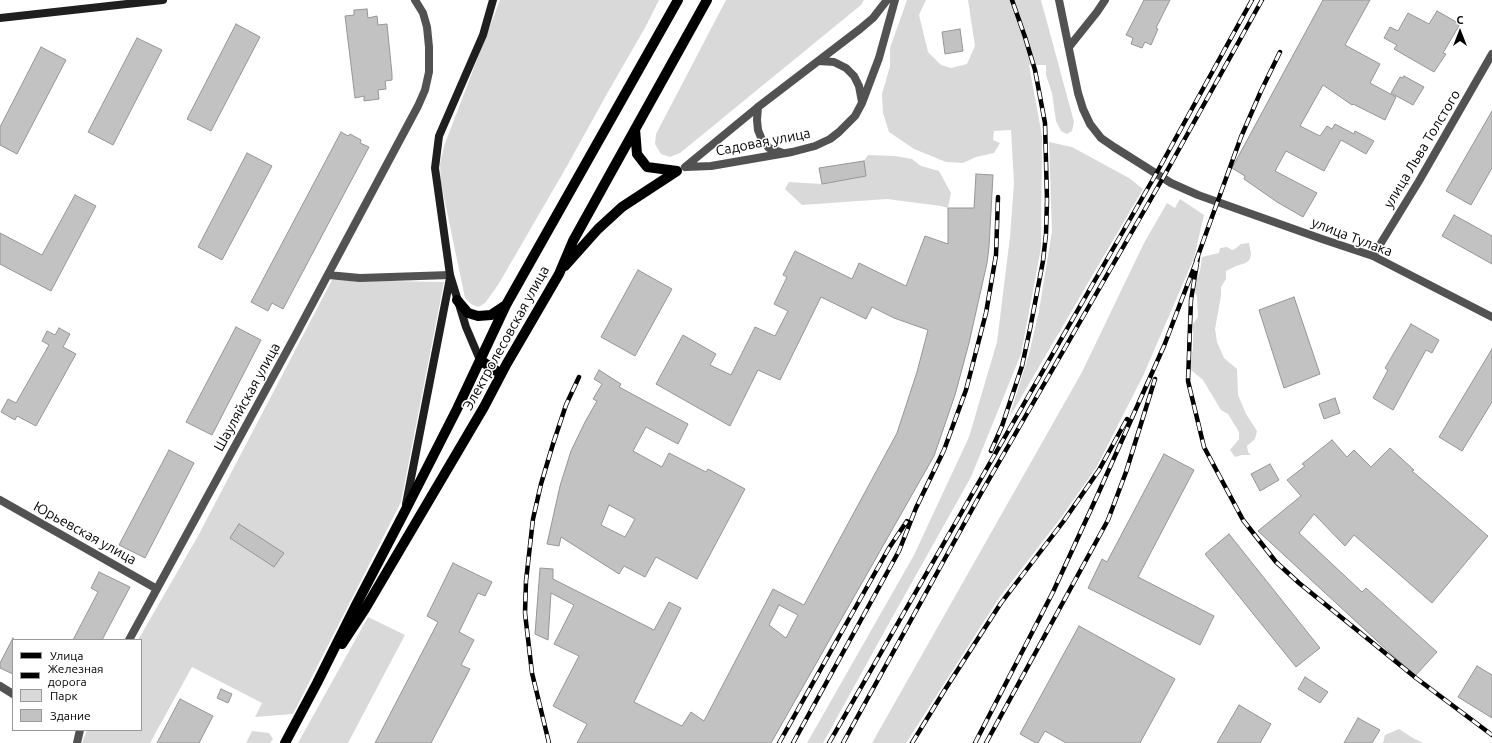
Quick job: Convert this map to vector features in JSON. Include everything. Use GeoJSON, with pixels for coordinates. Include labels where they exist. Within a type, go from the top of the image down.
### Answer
{"type":"FeatureCollection","features":[{"type":"Feature","properties":{"kind":"main road"},"geometry":{"type":"LineString","coordinates":[[0,18],[164,0]]}},
{"type":"Feature","properties":{"kind":"main road"},"geometry":{"type":"LineString","coordinates":[[493,0],[483,34],[439,136],[435,168],[450,275],[457,300],[466,327],[480,360],[501,374]]}},
{"type":"Feature","properties":{"kind":"main road","name":"Электролесовская улица"},"geometry":{"type":"LineString","coordinates":[[285,743],[457,409],[506,305],[678,0]]}},
{"type":"Feature","properties":{"kind":"main road","name":"Электролесовская улица"},"geometry":{"type":"LineString","coordinates":[[317,683],[365,609],[484,407],[501,374],[559,274],[573,241],[707,0]]}},
{"type":"Feature","properties":{"kind":"main road"},"geometry":{"type":"LineString","coordinates":[[635,128],[638,154],[647,167],[682,169]]}},
{"type":"Feature","properties":{"kind":"main road"},"geometry":{"type":"LineString","coordinates":[[559,274],[598,229],[622,207],[682,169]]}},
{"type":"Feature","properties":{"kind":"main road"},"geometry":{"type":"LineString","coordinates":[[404,514],[450,275]]}},
{"type":"Feature","properties":{"kind":"main road"},"geometry":{"type":"LineString","coordinates":[[457,300],[468,313],[478,316],[491,315],[506,305]]}},
{"type":"Feature","properties":{"kind":"street","name":"Шауляйская улица"},"geometry":{"type":"LineString","coordinates":[[130,639],[328,275],[418,106],[425,90],[429,72],[429,41],[423,13],[415,0]]}},
{"type":"Feature","properties":{"kind":"street","name":"Садовая улица"},"geometry":{"type":"LineString","coordinates":[[682,169],[758,107],[873,18],[888,0]]}},
{"type":"Feature","properties":{"kind":"street","name":"Садовая улица"},"geometry":{"type":"LineString","coordinates":[[682,169],[711,166],[783,153],[815,146],[830,139],[848,124],[855,116],[862,103],[879,58],[895,0]]}},
{"type":"Feature","properties":{"kind":"street"},"geometry":{"type":"LineString","coordinates":[[1059,0],[1069,47]]}},
{"type":"Feature","properties":{"kind":"street"},"geometry":{"type":"LineString","coordinates":[[1069,47],[1105,0]]}},
{"type":"Feature","properties":{"kind":"street","name":"улица Тулака"},"geometry":{"type":"LineString","coordinates":[[1069,47],[1078,93],[1090,124],[1100,138],[1156,174],[1198,195],[1373,256],[1492,317]]}},
{"type":"Feature","properties":{"kind":"street","name":"улица Льва Толстого"},"geometry":{"type":"LineString","coordinates":[[1373,256],[1419,181],[1492,54]]}},
{"type":"Feature","properties":{"kind":"street"},"geometry":{"type":"LineString","coordinates":[[819,61],[834,62],[846,68],[854,76],[862,103]]}},
{"type":"Feature","properties":{"kind":"street"},"geometry":{"type":"LineString","coordinates":[[758,107],[758,130],[762,140],[769,148],[783,153]]}},
{"type":"Feature","properties":{"kind":"street"},"geometry":{"type":"LineString","coordinates":[[328,275],[360,278],[450,275]]}},
{"type":"Feature","properties":{"kind":"street","name":"Юрьевская улица"},"geometry":{"type":"LineString","coordinates":[[0,500],[157,589]]}},
{"type":"Feature","properties":{"kind":"street"},"geometry":{"type":"LineString","coordinates":[[0,686],[12,693]]}},
{"type":"Feature","properties":{"kind":"street"},"geometry":{"type":"LineString","coordinates":[[77,743],[78,731]]}},
{"type":"Feature","properties":{"kind":"green space"},"geometry":{"type":"Polygon","coordinates":[[[500,0],[659,0],[646,26],[567,166],[498,285],[485,303],[478,307],[471,304],[465,298],[441,183],[440,164],[444,146],[500,0]]]}},
{"type":"Feature","properties":{"kind":"green space"},"geometry":{"type":"Polygon","coordinates":[[[726,0],[864,0],[861,5],[680,153],[670,157],[661,154],[655,144],[656,134],[726,0]]]}},
{"type":"Feature","properties":{"kind":"green space"},"geometry":{"type":"Polygon","coordinates":[[[907,0],[926,0],[919,15],[928,52],[941,65],[951,68],[967,64],[975,46],[968,0],[1041,0],[1074,122],[1072,131],[1067,134],[1061,131],[1056,121],[1052,93],[1046,75],[1046,65],[1029,65],[1042,136],[1041,248],[1021,354],[971,477],[823,743],[807,743],[914,555],[969,437],[997,342],[1010,237],[1014,183],[1011,130],[994,131],[993,140],[1000,143],[994,153],[976,157],[963,163],[946,162],[914,149],[889,132],[883,113],[882,94],[890,66],[890,48],[907,0]]]}},
{"type":"Feature","properties":{"kind":"green space"},"geometry":{"type":"Polygon","coordinates":[[[1049,142],[1072,147],[1129,178],[1143,189],[1009,418],[1029,354],[1039,311],[1052,231],[1049,142]]]}},
{"type":"Feature","properties":{"kind":"green space"},"geometry":{"type":"Polygon","coordinates":[[[868,155],[895,156],[912,159],[921,166],[939,171],[951,193],[948,208],[887,199],[802,205],[785,189],[789,182],[822,184],[866,176],[864,161],[868,155]]]}},
{"type":"Feature","properties":{"kind":"green space"},"geometry":{"type":"Polygon","coordinates":[[[1180,199],[1204,215],[1194,258],[1143,376],[1096,468],[1060,519],[999,598],[906,743],[872,743],[1082,372],[1144,243],[1167,203],[1175,208],[1180,199]]]}},
{"type":"Feature","properties":{"kind":"green space"},"geometry":{"type":"Polygon","coordinates":[[[1249,243],[1251,254],[1250,259],[1246,263],[1226,271],[1226,279],[1221,287],[1221,296],[1215,329],[1217,342],[1224,358],[1237,369],[1238,395],[1246,414],[1257,431],[1255,439],[1247,446],[1248,452],[1251,455],[1235,457],[1230,450],[1239,439],[1239,432],[1228,414],[1221,410],[1203,380],[1191,370],[1193,324],[1198,317],[1197,297],[1194,289],[1200,271],[1202,257],[1219,253],[1220,248],[1227,247],[1232,250],[1241,244],[1249,243]]]}},
{"type":"Feature","properties":{"kind":"green space"},"geometry":{"type":"Polygon","coordinates":[[[332,280],[444,282],[401,502],[293,714],[255,717],[262,703],[192,667],[150,743],[82,743],[87,731],[142,731],[142,639],[139,639],[198,536],[332,280]]]}},
{"type":"Feature","properties":{"kind":"green space"},"geometry":{"type":"Polygon","coordinates":[[[368,617],[405,635],[348,743],[298,743],[368,617]]]}},
{"type":"Feature","properties":{"kind":"green space"},"geometry":{"type":"Polygon","coordinates":[[[1399,729],[1423,743],[1383,743],[1385,735],[1399,729]]]}},
{"type":"Feature","properties":{"kind":"green space"},"geometry":{"type":"Polygon","coordinates":[[[252,731],[269,733],[273,739],[270,743],[246,743],[252,731]]]}},
{"type":"Feature","properties":{"kind":"building"},"geometry":{"type":"Polygon","coordinates":[[[1144,0],[1170,0],[1156,28],[1158,29],[1151,45],[1145,42],[1142,48],[1131,44],[1133,38],[1126,35],[1144,0]]]}},
{"type":"Feature","properties":{"kind":"building"},"geometry":{"type":"Polygon","coordinates":[[[1323,0],[1370,0],[1345,45],[1380,64],[1370,83],[1396,97],[1385,120],[1353,104],[1352,105],[1323,85],[1300,126],[1320,136],[1327,126],[1332,129],[1335,124],[1354,134],[1355,131],[1374,141],[1366,154],[1341,140],[1324,171],[1286,151],[1275,171],[1317,193],[1303,217],[1277,202],[1244,179],[1245,176],[1232,168],[1323,0]]]}},
{"type":"Feature","properties":{"kind":"building"},"geometry":{"type":"Polygon","coordinates":[[[367,9],[368,18],[377,16],[378,25],[387,24],[392,80],[385,81],[386,89],[378,90],[379,99],[364,101],[364,96],[355,98],[345,16],[354,15],[354,10],[367,9]]]}},
{"type":"Feature","properties":{"kind":"building"},"geometry":{"type":"Polygon","coordinates":[[[1437,11],[1460,24],[1443,53],[1446,54],[1434,72],[1394,49],[1397,45],[1384,38],[1390,27],[1398,31],[1408,13],[1429,24],[1437,11]]]}},
{"type":"Feature","properties":{"kind":"building"},"geometry":{"type":"Polygon","coordinates":[[[236,24],[260,37],[211,131],[187,119],[236,24]]]}},
{"type":"Feature","properties":{"kind":"building"},"geometry":{"type":"Polygon","coordinates":[[[960,29],[963,51],[945,54],[942,32],[960,29]]]}},
{"type":"Feature","properties":{"kind":"building"},"geometry":{"type":"Polygon","coordinates":[[[137,38],[162,50],[113,145],[88,132],[137,38]]]}},
{"type":"Feature","properties":{"kind":"building"},"geometry":{"type":"Polygon","coordinates":[[[41,47],[66,60],[17,154],[0,145],[0,127],[41,47]]]}},
{"type":"Feature","properties":{"kind":"building"},"geometry":{"type":"Polygon","coordinates":[[[1404,76],[1424,87],[1413,105],[1391,93],[1400,77],[1403,78],[1404,76]]]}},
{"type":"Feature","properties":{"kind":"building"},"geometry":{"type":"Polygon","coordinates":[[[1492,111],[1492,168],[1471,205],[1446,191],[1492,111]]]}},
{"type":"Feature","properties":{"kind":"building"},"geometry":{"type":"Polygon","coordinates":[[[341,132],[348,136],[350,134],[361,140],[360,143],[369,147],[283,309],[272,303],[268,311],[251,302],[341,132]]]}},
{"type":"Feature","properties":{"kind":"building"},"geometry":{"type":"Polygon","coordinates":[[[247,153],[272,166],[222,260],[198,247],[247,153]]]}},
{"type":"Feature","properties":{"kind":"building"},"geometry":{"type":"Polygon","coordinates":[[[864,161],[866,176],[822,184],[819,168],[864,161]]]}},
{"type":"Feature","properties":{"kind":"building"},"geometry":{"type":"Polygon","coordinates":[[[976,174],[993,175],[987,263],[969,343],[955,395],[934,456],[771,743],[577,743],[587,724],[553,706],[579,656],[554,644],[574,605],[551,593],[548,640],[535,634],[540,568],[553,569],[553,579],[654,630],[669,602],[681,608],[634,702],[682,726],[691,712],[704,721],[773,589],[804,605],[897,433],[917,372],[928,330],[894,318],[872,307],[866,319],[821,297],[780,380],[758,370],[730,426],[656,384],[683,335],[716,354],[710,365],[731,375],[755,327],[775,336],[788,311],[774,304],[787,277],[783,275],[795,251],[852,279],[859,263],[906,286],[925,236],[948,244],[948,208],[974,208],[976,174]],[[779,605],[769,625],[786,638],[798,615],[779,605]]]}},
{"type":"Feature","properties":{"kind":"building"},"geometry":{"type":"Polygon","coordinates":[[[75,195],[96,206],[51,291],[0,264],[0,233],[42,255],[75,195]]]}},
{"type":"Feature","properties":{"kind":"building"},"geometry":{"type":"Polygon","coordinates":[[[1454,215],[1492,236],[1492,264],[1442,236],[1454,215]]]}},
{"type":"Feature","properties":{"kind":"building"},"geometry":{"type":"Polygon","coordinates":[[[638,270],[672,289],[635,356],[601,337],[638,270]]]}},
{"type":"Feature","properties":{"kind":"building"},"geometry":{"type":"Polygon","coordinates":[[[1294,297],[1320,374],[1284,388],[1259,310],[1294,297]]]}},
{"type":"Feature","properties":{"kind":"building"},"geometry":{"type":"Polygon","coordinates":[[[1411,324],[1439,340],[1432,353],[1426,350],[1393,410],[1373,398],[1388,370],[1385,368],[1411,324]]]}},
{"type":"Feature","properties":{"kind":"building"},"geometry":{"type":"Polygon","coordinates":[[[236,327],[261,340],[212,435],[186,422],[236,327]]]}},
{"type":"Feature","properties":{"kind":"building"},"geometry":{"type":"Polygon","coordinates":[[[59,328],[70,334],[63,347],[76,354],[36,426],[17,416],[15,420],[1,412],[8,399],[16,403],[49,345],[42,341],[47,331],[55,335],[59,328]]]}},
{"type":"Feature","properties":{"kind":"building"},"geometry":{"type":"Polygon","coordinates":[[[1492,349],[1492,402],[1462,451],[1439,437],[1492,349]]]}},
{"type":"Feature","properties":{"kind":"building"},"geometry":{"type":"Polygon","coordinates":[[[599,370],[621,384],[619,387],[688,424],[678,444],[646,427],[633,451],[662,467],[669,453],[706,472],[708,469],[745,489],[697,579],[656,557],[645,577],[624,566],[619,574],[561,537],[559,546],[547,544],[560,486],[571,451],[597,401],[593,399],[602,384],[594,379],[599,370]],[[609,505],[601,525],[625,537],[635,519],[609,505]]]}},
{"type":"Feature","properties":{"kind":"building"},"geometry":{"type":"Polygon","coordinates":[[[1335,398],[1340,413],[1324,419],[1319,404],[1335,398]]]}},
{"type":"Feature","properties":{"kind":"building"},"geometry":{"type":"Polygon","coordinates":[[[1332,440],[1347,457],[1354,450],[1371,467],[1390,448],[1414,470],[1412,471],[1488,536],[1432,603],[1354,535],[1345,546],[1314,514],[1299,533],[1362,592],[1366,588],[1437,652],[1415,676],[1258,531],[1301,496],[1287,480],[1305,466],[1302,464],[1332,440]]]}},
{"type":"Feature","properties":{"kind":"building"},"geometry":{"type":"Polygon","coordinates":[[[169,450],[194,463],[145,558],[119,545],[169,450]]]}},
{"type":"Feature","properties":{"kind":"building"},"geometry":{"type":"Polygon","coordinates":[[[1164,454],[1194,470],[1138,577],[1214,616],[1200,645],[1088,588],[1102,559],[1107,562],[1164,454]]]}},
{"type":"Feature","properties":{"kind":"building"},"geometry":{"type":"Polygon","coordinates":[[[1270,464],[1279,480],[1260,491],[1251,474],[1270,464]]]}},
{"type":"Feature","properties":{"kind":"building"},"geometry":{"type":"Polygon","coordinates":[[[239,524],[284,553],[274,567],[230,538],[239,524]]]}},
{"type":"Feature","properties":{"kind":"building"},"geometry":{"type":"Polygon","coordinates":[[[1229,534],[1320,648],[1296,667],[1205,554],[1229,534]]]}},
{"type":"Feature","properties":{"kind":"building"},"geometry":{"type":"Polygon","coordinates":[[[453,563],[492,582],[485,596],[478,593],[459,632],[474,640],[461,665],[470,669],[431,743],[375,743],[438,622],[427,616],[453,563]]]}},
{"type":"Feature","properties":{"kind":"building"},"geometry":{"type":"Polygon","coordinates":[[[99,572],[130,587],[103,639],[74,639],[98,592],[91,588],[99,572]]]}},
{"type":"Feature","properties":{"kind":"building"},"geometry":{"type":"Polygon","coordinates":[[[1079,626],[1175,679],[1140,743],[1066,743],[1045,731],[1038,743],[1036,743],[1020,734],[1079,626]]]}},
{"type":"Feature","properties":{"kind":"building"},"geometry":{"type":"Polygon","coordinates":[[[12,640],[12,674],[0,668],[0,663],[12,640]]]}},
{"type":"Feature","properties":{"kind":"building"},"geometry":{"type":"Polygon","coordinates":[[[1477,666],[1492,675],[1492,718],[1458,697],[1477,666]]]}},
{"type":"Feature","properties":{"kind":"building"},"geometry":{"type":"Polygon","coordinates":[[[1305,677],[1328,692],[1320,703],[1298,689],[1305,677]]]}},
{"type":"Feature","properties":{"kind":"building"},"geometry":{"type":"Polygon","coordinates":[[[221,689],[232,694],[228,703],[217,698],[221,689]]]}},
{"type":"Feature","properties":{"kind":"building"},"geometry":{"type":"Polygon","coordinates":[[[180,699],[213,716],[199,743],[157,743],[180,699]]]}},
{"type":"Feature","properties":{"kind":"building"},"geometry":{"type":"Polygon","coordinates":[[[1239,705],[1271,724],[1260,743],[1217,743],[1239,705]]]}},
{"type":"Feature","properties":{"kind":"building"},"geometry":{"type":"Polygon","coordinates":[[[1358,718],[1380,730],[1372,743],[1344,743],[1358,718]]]}},
{"type":"Feature","properties":{"kind":"railway"},"geometry":{"type":"LineString","coordinates":[[991,451],[1002,426],[1022,366],[1043,261],[1046,234],[1047,200],[1045,123],[1035,70],[1012,0]]}},
{"type":"Feature","properties":{"kind":"railway"},"geometry":{"type":"LineString","coordinates":[[829,743],[1156,174],[1252,0]]}},
{"type":"Feature","properties":{"kind":"railway"},"geometry":{"type":"LineString","coordinates":[[843,743],[980,495],[1163,178],[1262,0]]}},
{"type":"Feature","properties":{"kind":"railway"},"geometry":{"type":"LineString","coordinates":[[1196,261],[1241,137],[1280,52]]}},
{"type":"Feature","properties":{"kind":"railway"},"geometry":{"type":"LineString","coordinates":[[793,743],[899,551],[916,508],[944,450],[966,390],[986,313],[996,255],[998,197]]}},
{"type":"Feature","properties":{"kind":"railway"},"geometry":{"type":"LineString","coordinates":[[975,743],[1053,592],[1098,494],[1164,346],[1198,257],[1191,300],[1188,381],[1204,447],[1243,520],[1276,562],[1299,583],[1416,678],[1492,735]]}},
{"type":"Feature","properties":{"kind":"railway"},"geometry":{"type":"LineString","coordinates":[[549,743],[532,673],[525,613],[526,581],[533,519],[541,484],[566,405],[579,377]]}},
{"type":"Feature","properties":{"kind":"railway"},"geometry":{"type":"LineString","coordinates":[[986,743],[1108,520],[1126,472],[1155,379]]}},
{"type":"Feature","properties":{"kind":"railway"},"geometry":{"type":"LineString","coordinates":[[912,743],[1001,603],[1063,522],[1099,470],[1127,419]]}},
{"type":"Feature","properties":{"kind":"railway"},"geometry":{"type":"LineString","coordinates":[[779,743],[889,548],[907,521]]}}]}
